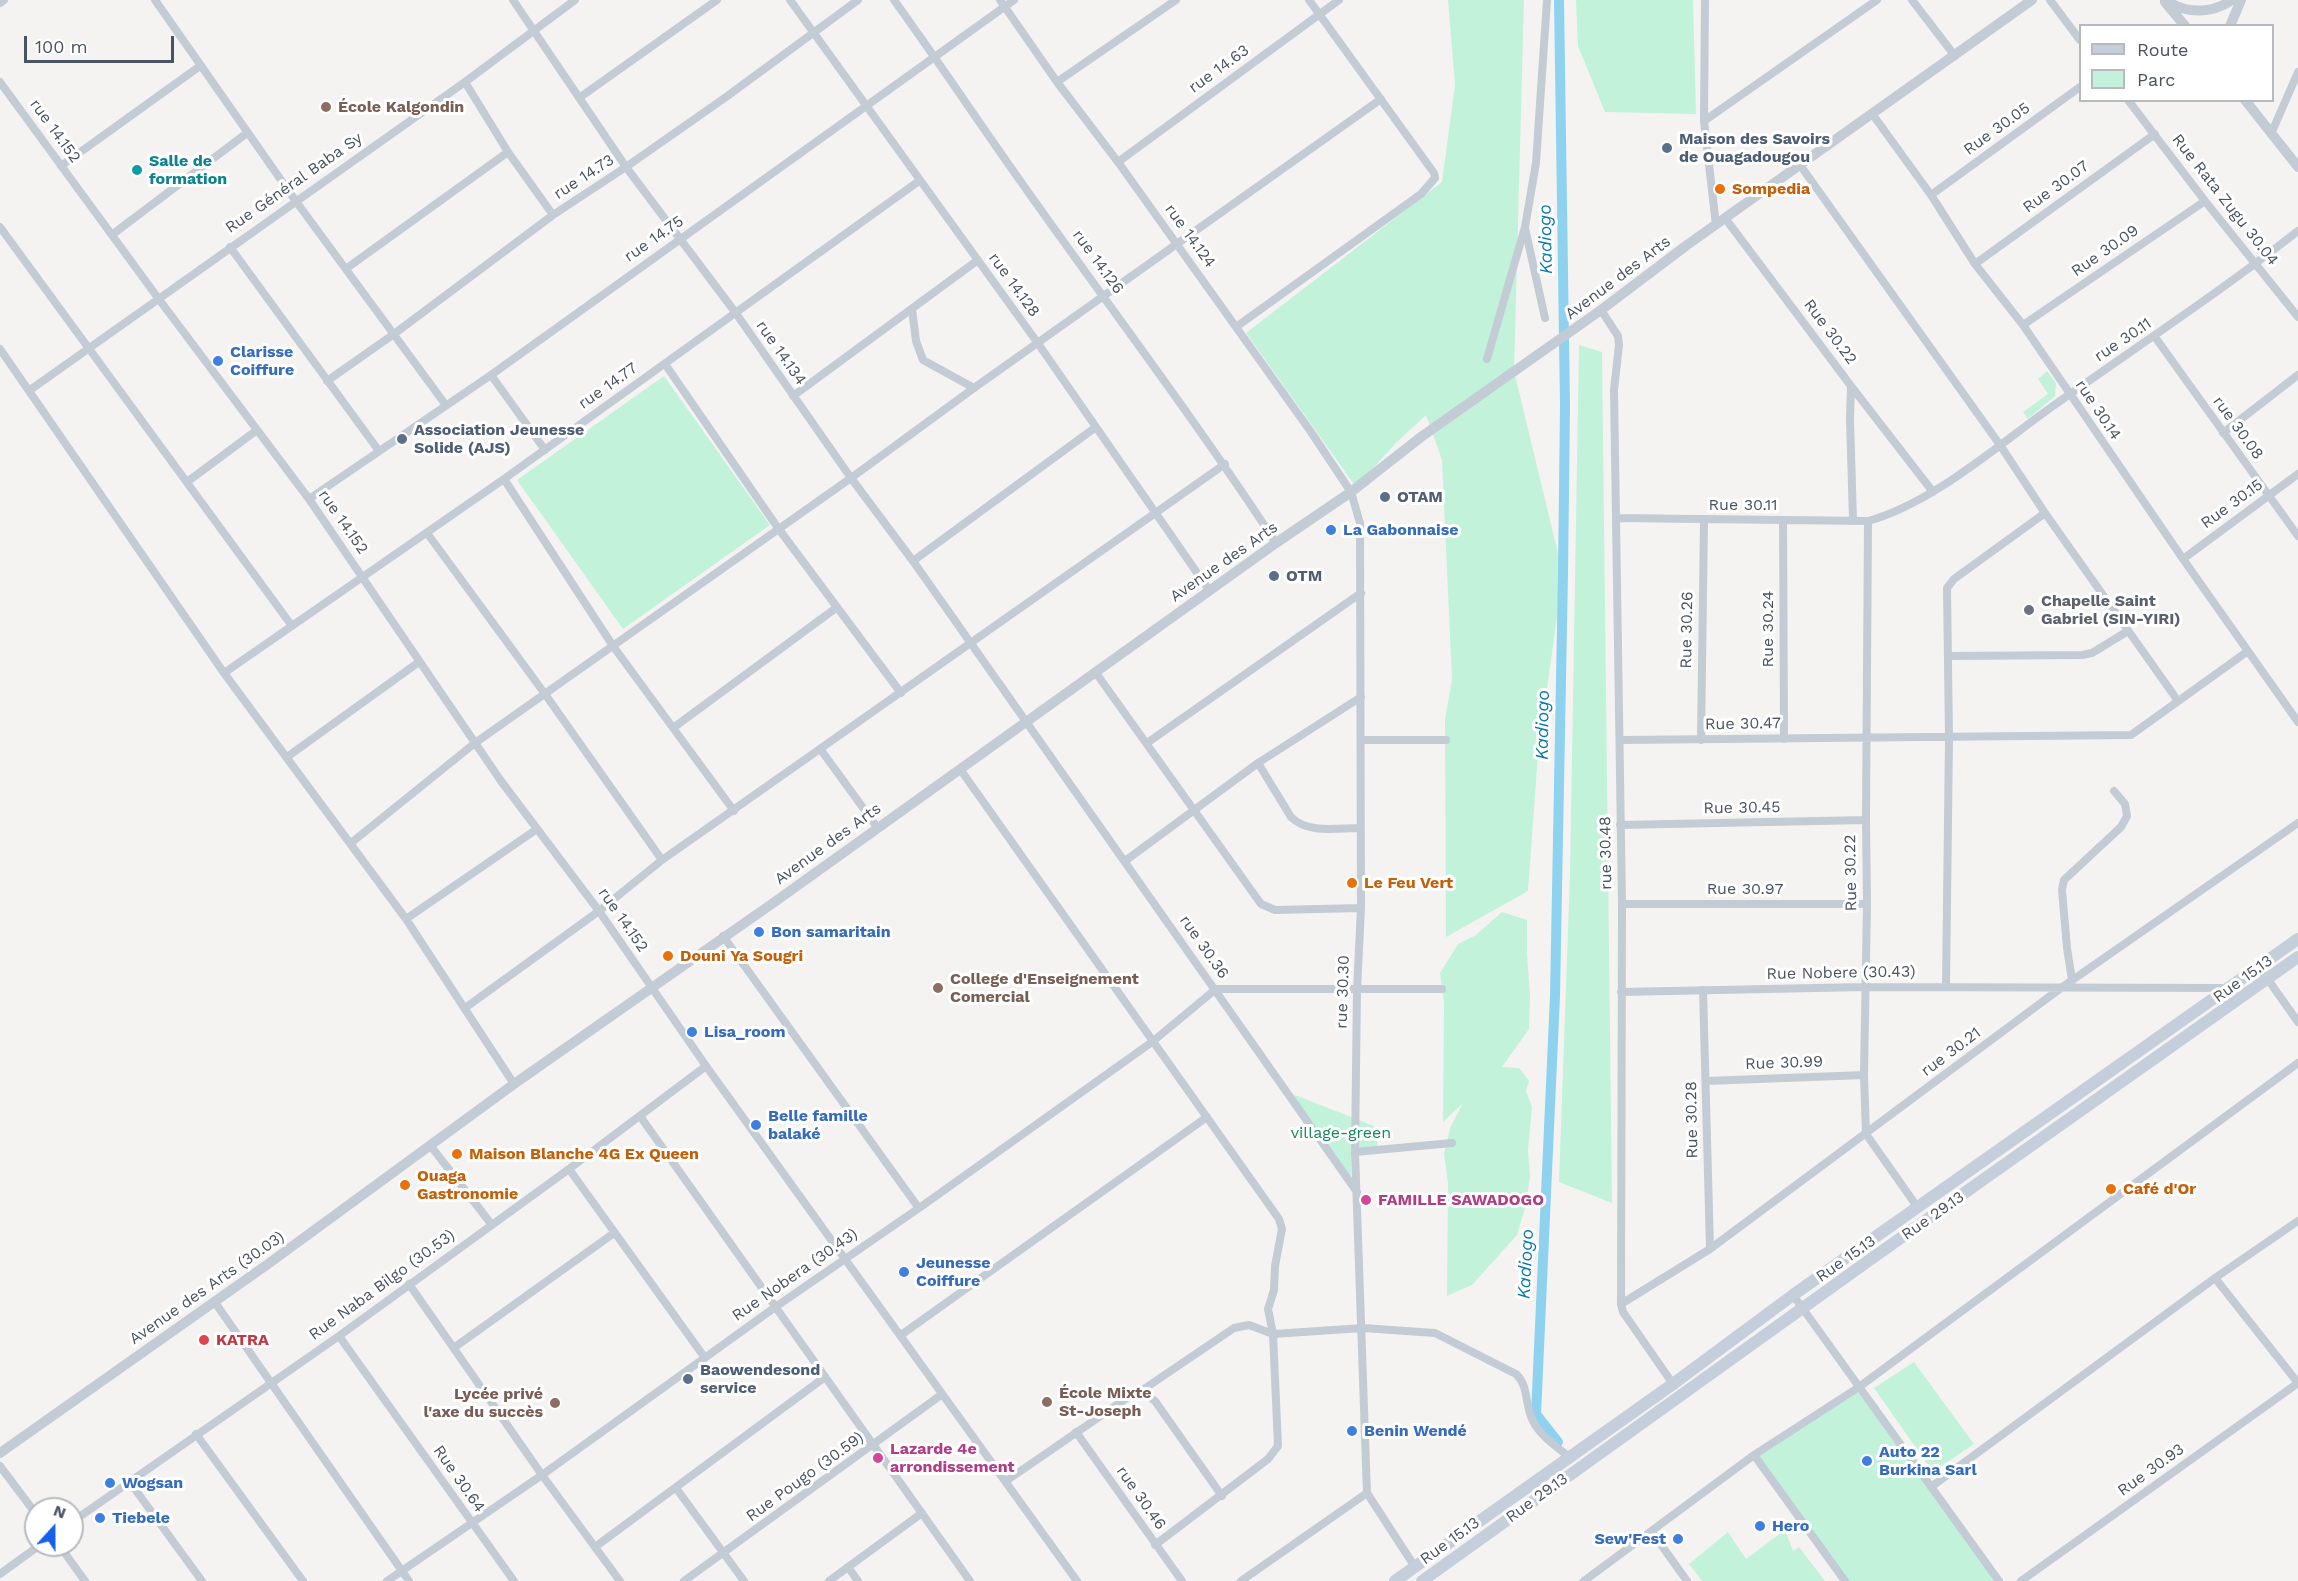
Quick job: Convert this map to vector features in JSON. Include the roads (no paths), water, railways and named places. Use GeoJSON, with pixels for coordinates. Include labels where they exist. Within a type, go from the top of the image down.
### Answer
{"type":"FeatureCollection","features":[{"type":"Feature","properties":{"kind":"main road","name":"Rue 15.13"},"geometry":{"type":"LineString","coordinates":[[1395,1581],[1673,1384],[1793,1295],[2298,939]]}},
{"type":"Feature","properties":{"kind":"main road","name":"Rue 29.13"},"geometry":{"type":"LineString","coordinates":[[1422,1581],[2298,957]]}},
{"type":"Feature","properties":{"kind":"street"},"geometry":{"type":"LineString","coordinates":[[155,0],[295,200],[445,404]]}},
{"type":"Feature","properties":{"kind":"street","name":"rue 14.134"},"geometry":{"type":"LineString","coordinates":[[513,0],[626,167],[735,312],[851,478],[913,561],[1024,722]]}},
{"type":"Feature","properties":{"kind":"street","name":"Rue Général Baba Sy"},"geometry":{"type":"LineString","coordinates":[[30,390],[295,200],[465,82],[574,0]]}},
{"type":"Feature","properties":{"kind":"street"},"geometry":{"type":"LineString","coordinates":[[579,98],[717,0]]}},
{"type":"Feature","properties":{"kind":"street","name":"rue 14.128"},"geometry":{"type":"LineString","coordinates":[[790,0],[1037,342],[1209,590]]}},
{"type":"Feature","properties":{"kind":"street","name":"rue 14.73"},"geometry":{"type":"LineString","coordinates":[[327,381],[553,215],[626,167],[814,34],[858,0]]}},
{"type":"Feature","properties":{"kind":"street","name":"rue 14.126"},"geometry":{"type":"LineString","coordinates":[[894,0],[1014,172],[1225,464],[1276,543]]}},
{"type":"Feature","properties":{"kind":"street","name":"rue 14.75"},"geometry":{"type":"LineString","coordinates":[[309,499],[490,375],[868,106],[1002,3],[1014,0]]}},
{"type":"Feature","properties":{"kind":"street"},"geometry":{"type":"LineString","coordinates":[[1057,82],[1176,0]]}},
{"type":"Feature","properties":{"kind":"street"},"geometry":{"type":"LineString","coordinates":[[1236,327],[1421,194],[1431,184],[1434,173],[1309,0]]}},
{"type":"Feature","properties":{"kind":"street","name":"rue 14.63"},"geometry":{"type":"LineString","coordinates":[[1118,162],[1339,0]]}},
{"type":"Feature","properties":{"kind":"street"},"geometry":{"type":"LineString","coordinates":[[1487,359],[1525,227],[1536,163],[1547,0]]}},
{"type":"Feature","properties":{"kind":"street"},"geometry":{"type":"LineString","coordinates":[[1705,0],[1704,121],[1716,225]]}},
{"type":"Feature","properties":{"kind":"street"},"geometry":{"type":"LineString","coordinates":[[1704,121],[1877,0]]}},
{"type":"Feature","properties":{"kind":"street"},"geometry":{"type":"LineString","coordinates":[[1912,0],[1955,56]]}},
{"type":"Feature","properties":{"kind":"street","name":"Avenue des Arts"},"geometry":{"type":"LineString","coordinates":[[430,1145],[1096,673],[1209,590],[1351,492],[1421,437],[2032,0]]}},
{"type":"Feature","properties":{"kind":"street"},"geometry":{"type":"LineString","coordinates":[[2050,0],[2079,39]]}},
{"type":"Feature","properties":{"kind":"street"},"geometry":{"type":"LineString","coordinates":[[2164,0],[2184,9],[2198,11],[2212,10],[2232,0]]}},
{"type":"Feature","properties":{"kind":"street"},"geometry":{"type":"LineString","coordinates":[[2164,0],[2183,24]]}},
{"type":"Feature","properties":{"kind":"street"},"geometry":{"type":"LineString","coordinates":[[2231,24],[2241,0]]}},
{"type":"Feature","properties":{"kind":"street","name":"rue 14.124"},"geometry":{"type":"LineString","coordinates":[[1002,3],[1057,82],[1178,245],[1351,492]]}},
{"type":"Feature","properties":{"kind":"street"},"geometry":{"type":"LineString","coordinates":[[61,166],[200,66]]}},
{"type":"Feature","properties":{"kind":"street"},"geometry":{"type":"LineString","coordinates":[[2271,134],[2298,72]]}},
{"type":"Feature","properties":{"kind":"street","name":"rue 14.152"},"geometry":{"type":"LineString","coordinates":[[0,82],[309,499],[475,743],[599,911],[706,1066],[1077,1581]]}},
{"type":"Feature","properties":{"kind":"street"},"geometry":{"type":"LineString","coordinates":[[465,82],[508,153],[553,215]]}},
{"type":"Feature","properties":{"kind":"street","name":"Rue 30.05"},"geometry":{"type":"LineString","coordinates":[[1930,195],[2079,88]]}},
{"type":"Feature","properties":{"kind":"street"},"geometry":{"type":"LineString","coordinates":[[351,843],[475,743],[851,478],[1037,342],[1178,245],[1381,99]]}},
{"type":"Feature","properties":{"kind":"street","name":"Rue Rata Zugu 30.04"},"geometry":{"type":"LineString","coordinates":[[2130,102],[2298,317]]}},
{"type":"Feature","properties":{"kind":"street"},"geometry":{"type":"LineString","coordinates":[[2247,102],[2298,167]]}},
{"type":"Feature","properties":{"kind":"street","name":"rue 30.14"},"geometry":{"type":"LineString","coordinates":[[1873,115],[1930,195],[1975,264],[2023,326],[2298,722]]}},
{"type":"Feature","properties":{"kind":"street"},"geometry":{"type":"LineString","coordinates":[[113,234],[247,133]]}},
{"type":"Feature","properties":{"kind":"street","name":"Rue 30.07"},"geometry":{"type":"LineString","coordinates":[[1975,264],[2155,134]]}},
{"type":"Feature","properties":{"kind":"street"},"geometry":{"type":"LineString","coordinates":[[347,268],[508,153]]}},
{"type":"Feature","properties":{"kind":"street"},"geometry":{"type":"LineString","coordinates":[[1800,165],[2000,445],[2045,513],[2178,701]]}},
{"type":"Feature","properties":{"kind":"street","name":"rue 14.77"},"geometry":{"type":"LineString","coordinates":[[224,673],[545,450],[919,181]]}},
{"type":"Feature","properties":{"kind":"street","name":"Rue 30.09"},"geometry":{"type":"LineString","coordinates":[[2023,326],[2205,201]]}},
{"type":"Feature","properties":{"kind":"street","name":"Rue 30.22"},"geometry":{"type":"LineString","coordinates":[[1725,218],[1851,386],[1853,520]]}},
{"type":"Feature","properties":{"kind":"street"},"geometry":{"type":"LineString","coordinates":[[0,226],[292,626]]}},
{"type":"Feature","properties":{"kind":"street"},"geometry":{"type":"LineString","coordinates":[[1525,227],[1545,318]]}},
{"type":"Feature","properties":{"kind":"street","name":"rue 30.11"},"geometry":{"type":"LineString","coordinates":[[1868,521],[1884,516],[1933,492],[2155,337],[2298,231]]}},
{"type":"Feature","properties":{"kind":"street"},"geometry":{"type":"LineString","coordinates":[[230,247],[379,451]]}},
{"type":"Feature","properties":{"kind":"street"},"geometry":{"type":"LineString","coordinates":[[793,396],[978,260]]}},
{"type":"Feature","properties":{"kind":"street"},"geometry":{"type":"LineString","coordinates":[[912,309],[916,340],[923,360],[974,388]]}},
{"type":"Feature","properties":{"kind":"street","name":"rue 30.48"},"geometry":{"type":"LineString","coordinates":[[1601,310],[1617,336],[1619,345],[1614,390],[1622,904],[1621,1304],[1623,1312],[1673,1384]]}},
{"type":"Feature","properties":{"kind":"street","name":"rue 30.08"},"geometry":{"type":"LineString","coordinates":[[2155,337],[2298,536]]}},
{"type":"Feature","properties":{"kind":"street"},"geometry":{"type":"LineString","coordinates":[[0,349],[224,673],[406,919],[514,1084]]}},
{"type":"Feature","properties":{"kind":"street"},"geometry":{"type":"LineString","coordinates":[[665,364],[777,528],[901,693]]}},
{"type":"Feature","properties":{"kind":"street"},"geometry":{"type":"LineString","coordinates":[[490,375],[545,450]]}},
{"type":"Feature","properties":{"kind":"street"},"geometry":{"type":"LineString","coordinates":[[2223,434],[2298,375]]}},
{"type":"Feature","properties":{"kind":"street"},"geometry":{"type":"LineString","coordinates":[[1851,386],[1933,492]]}},
{"type":"Feature","properties":{"kind":"street"},"geometry":{"type":"LineString","coordinates":[[913,561],[1096,427]]}},
{"type":"Feature","properties":{"kind":"street"},"geometry":{"type":"LineString","coordinates":[[187,482],[257,430]]}},
{"type":"Feature","properties":{"kind":"street"},"geometry":{"type":"LineString","coordinates":[[465,1008],[599,911],[662,861],[1225,464]]}},
{"type":"Feature","properties":{"kind":"street","name":"Rue 30.15"},"geometry":{"type":"LineString","coordinates":[[2182,558],[2298,474]]}},
{"type":"Feature","properties":{"kind":"street"},"geometry":{"type":"LineString","coordinates":[[504,479],[613,646],[734,811]]}},
{"type":"Feature","properties":{"kind":"street","name":"rue 30.30"},"geometry":{"type":"LineString","coordinates":[[1351,492],[1360,523],[1361,908],[1357,990],[1355,1152],[1363,1328],[1367,1493]]}},
{"type":"Feature","properties":{"kind":"street"},"geometry":{"type":"LineString","coordinates":[[1946,987],[1949,737],[1947,588],[1951,581],[2045,513]]}},
{"type":"Feature","properties":{"kind":"street","name":"Rue 30.11"},"geometry":{"type":"LineString","coordinates":[[1617,518],[1868,521]]}},
{"type":"Feature","properties":{"kind":"street","name":"Rue 30.26"},"geometry":{"type":"LineString","coordinates":[[1701,741],[1704,520]]}},
{"type":"Feature","properties":{"kind":"street","name":"Rue 30.24"},"geometry":{"type":"LineString","coordinates":[[1783,520],[1784,739]]}},
{"type":"Feature","properties":{"kind":"street","name":"Rue 30.22"},"geometry":{"type":"LineString","coordinates":[[1866,1134],[1864,1075],[1868,521]]}},
{"type":"Feature","properties":{"kind":"street"},"geometry":{"type":"LineString","coordinates":[[427,533],[545,694],[662,861]]}},
{"type":"Feature","properties":{"kind":"street"},"geometry":{"type":"LineString","coordinates":[[1147,743],[1361,593]]}},
{"type":"Feature","properties":{"kind":"street"},"geometry":{"type":"LineString","coordinates":[[673,728],[836,608]]}},
{"type":"Feature","properties":{"kind":"street"},"geometry":{"type":"LineString","coordinates":[[1949,656],[2082,655],[2092,653],[2128,631]]}},
{"type":"Feature","properties":{"kind":"street","name":"Rue 30.47"},"geometry":{"type":"LineString","coordinates":[[1620,740],[2131,735],[2248,651]]}},
{"type":"Feature","properties":{"kind":"street"},"geometry":{"type":"LineString","coordinates":[[287,757],[419,662]]}},
{"type":"Feature","properties":{"kind":"street"},"geometry":{"type":"LineString","coordinates":[[1096,673],[1261,904],[1275,910],[1361,908]]}},
{"type":"Feature","properties":{"kind":"street"},"geometry":{"type":"LineString","coordinates":[[1125,861],[1258,763],[1361,697]]}},
{"type":"Feature","properties":{"kind":"street","name":"rue 30.36"},"geometry":{"type":"LineString","coordinates":[[1024,722],[1216,989],[1357,1192]]}},
{"type":"Feature","properties":{"kind":"street"},"geometry":{"type":"LineString","coordinates":[[1361,740],[1446,740]]}},
{"type":"Feature","properties":{"kind":"street"},"geometry":{"type":"LineString","coordinates":[[821,750],[877,827]]}},
{"type":"Feature","properties":{"kind":"street"},"geometry":{"type":"LineString","coordinates":[[1258,763],[1291,817],[1298,824],[1307,827],[1360,828]]}},
{"type":"Feature","properties":{"kind":"street"},"geometry":{"type":"LineString","coordinates":[[960,769],[1279,1219],[1282,1229],[1275,1266],[1274,1290],[1268,1309],[1273,1334],[1278,1446],[1268,1459],[1155,1545]]}},
{"type":"Feature","properties":{"kind":"street"},"geometry":{"type":"LineString","coordinates":[[2072,980],[2062,890],[2064,880],[2121,827],[2127,816],[2125,804],[2114,791]]}},
{"type":"Feature","properties":{"kind":"street","name":"Rue 30.45"},"geometry":{"type":"LineString","coordinates":[[1620,825],[1866,820]]}},
{"type":"Feature","properties":{"kind":"street","name":"rue 30.21"},"geometry":{"type":"LineString","coordinates":[[1621,1304],[1710,1249],[2072,980],[2298,823]]}},
{"type":"Feature","properties":{"kind":"street"},"geometry":{"type":"LineString","coordinates":[[406,919],[537,829]]}},
{"type":"Feature","properties":{"kind":"street","name":"Rue 30.97"},"geometry":{"type":"LineString","coordinates":[[1622,904],[1867,904]]}},
{"type":"Feature","properties":{"kind":"street"},"geometry":{"type":"LineString","coordinates":[[723,936],[918,1207]]}},
{"type":"Feature","properties":{"kind":"street"},"geometry":{"type":"LineString","coordinates":[[2259,967],[2298,1022]]}},
{"type":"Feature","properties":{"kind":"street","name":"Rue Nobere (30.43)"},"geometry":{"type":"LineString","coordinates":[[1621,992],[1865,987],[2230,988]]}},
{"type":"Feature","properties":{"kind":"street"},"geometry":{"type":"LineString","coordinates":[[1216,989],[1442,989]]}},
{"type":"Feature","properties":{"kind":"street","name":"Rue Nobera (30.43)"},"geometry":{"type":"LineString","coordinates":[[387,1581],[542,1474],[1152,1042],[1216,989]]}},
{"type":"Feature","properties":{"kind":"street","name":"Rue 30.28"},"geometry":{"type":"LineString","coordinates":[[1703,990],[1710,1249]]}},
{"type":"Feature","properties":{"kind":"street"},"geometry":{"type":"LineString","coordinates":[[1584,1581],[1754,1455],[1859,1387],[2298,1063]]}},
{"type":"Feature","properties":{"kind":"street","name":"Rue Naba Bilgo (30.53)"},"geometry":{"type":"LineString","coordinates":[[84,1513],[410,1284],[706,1066]]}},
{"type":"Feature","properties":{"kind":"street","name":"Rue 30.99"},"geometry":{"type":"LineString","coordinates":[[1706,1081],[1864,1075]]}},
{"type":"Feature","properties":{"kind":"street"},"geometry":{"type":"LineString","coordinates":[[640,1116],[774,1308],[970,1581]]}},
{"type":"Feature","properties":{"kind":"street"},"geometry":{"type":"LineString","coordinates":[[901,1335],[1207,1117]]}},
{"type":"Feature","properties":{"kind":"street"},"geometry":{"type":"LineString","coordinates":[[1866,1134],[1918,1208]]}},
{"type":"Feature","properties":{"kind":"street"},"geometry":{"type":"LineString","coordinates":[[1355,1152],[1452,1143]]}},
{"type":"Feature","properties":{"kind":"street"},"geometry":{"type":"LineString","coordinates":[[430,1145],[492,1225]]}},
{"type":"Feature","properties":{"kind":"street","name":"Avenue des Arts (30.03)"},"geometry":{"type":"LineString","coordinates":[[0,1453],[430,1145]]}},
{"type":"Feature","properties":{"kind":"street"},"geometry":{"type":"LineString","coordinates":[[569,1169],[705,1358]]}},
{"type":"Feature","properties":{"kind":"street"},"geometry":{"type":"LineString","coordinates":[[1931,1487],[2215,1278],[2298,1221]]}},
{"type":"Feature","properties":{"kind":"street"},"geometry":{"type":"LineString","coordinates":[[454,1347],[614,1233]]}},
{"type":"Feature","properties":{"kind":"street"},"geometry":{"type":"LineString","coordinates":[[2215,1278],[2298,1383]]}},
{"type":"Feature","properties":{"kind":"street"},"geometry":{"type":"LineString","coordinates":[[410,1284],[542,1474],[620,1581]]}},
{"type":"Feature","properties":{"kind":"street"},"geometry":{"type":"LineString","coordinates":[[1793,1295],[1999,1581]]}},
{"type":"Feature","properties":{"kind":"street"},"geometry":{"type":"LineString","coordinates":[[214,1301],[409,1581]]}},
{"type":"Feature","properties":{"kind":"street"},"geometry":{"type":"LineString","coordinates":[[1006,1481],[1234,1328],[1249,1325],[1273,1334],[1363,1328],[1435,1333],[1516,1374],[1522,1380],[1534,1424],[1546,1438],[1569,1456]]}},
{"type":"Feature","properties":{"kind":"street","name":"Rue 30.64"},"geometry":{"type":"LineString","coordinates":[[339,1335],[514,1581]]}},
{"type":"Feature","properties":{"kind":"street"},"geometry":{"type":"LineString","coordinates":[[595,1547],[825,1377]]}},
{"type":"Feature","properties":{"kind":"street","name":"Rue 30.93"},"geometry":{"type":"LineString","coordinates":[[2021,1581],[2298,1383]]}},
{"type":"Feature","properties":{"kind":"street"},"geometry":{"type":"LineString","coordinates":[[1142,1391],[1155,1401],[1222,1496]]}},
{"type":"Feature","properties":{"kind":"street","name":"Rue Pougo (30.59)"},"geometry":{"type":"LineString","coordinates":[[684,1581],[941,1395]]}},
{"type":"Feature","properties":{"kind":"street","name":"rue 30.46"},"geometry":{"type":"LineString","coordinates":[[1076,1432],[1182,1581]]}},
{"type":"Feature","properties":{"kind":"street"},"geometry":{"type":"LineString","coordinates":[[196,1434],[303,1581]]}},
{"type":"Feature","properties":{"kind":"street"},"geometry":{"type":"LineString","coordinates":[[1754,1455],[1845,1581]]}},
{"type":"Feature","properties":{"kind":"street"},"geometry":{"type":"LineString","coordinates":[[0,1466],[24,1498]]}},
{"type":"Feature","properties":{"kind":"street"},"geometry":{"type":"LineString","coordinates":[[129,1481],[202,1581]]}},
{"type":"Feature","properties":{"kind":"street"},"geometry":{"type":"LineString","coordinates":[[676,1488],[744,1581]]}},
{"type":"Feature","properties":{"kind":"street"},"geometry":{"type":"LineString","coordinates":[[1240,1581],[1367,1493],[1415,1566]]}},
{"type":"Feature","properties":{"kind":"street"},"geometry":{"type":"LineString","coordinates":[[829,1581],[922,1512]]}},
{"type":"Feature","properties":{"kind":"street"},"geometry":{"type":"LineString","coordinates":[[1652,1532],[1687,1581]]}},
{"type":"Feature","properties":{"kind":"street"},"geometry":{"type":"LineString","coordinates":[[0,1574],[24,1557]]}},
{"type":"Feature","properties":{"kind":"street"},"geometry":{"type":"LineString","coordinates":[[68,1557],[85,1581]]}},
{"type":"Feature","properties":{"kind":"street"},"geometry":{"type":"LineString","coordinates":[[848,1567],[858,1581]]}},
{"type":"Feature","properties":{"kind":"waterway","name":"Kadiogo"},"geometry":{"type":"LineString","coordinates":[[1558,1442],[1536,1414],[1555,996],[1563,574],[1565,405],[1559,0]]}},
{"type":"Feature","properties":{"kind":"place","name":"École Kalgondin"},"geometry":{"type":"Point","coordinates":[326,107]}},
{"type":"Feature","properties":{"kind":"place","name":"Maison des Savoirs de Ouagadougou"},"geometry":{"type":"Point","coordinates":[1667,148]}},
{"type":"Feature","properties":{"kind":"place","name":"Salle de formation"},"geometry":{"type":"Point","coordinates":[137,170]}},
{"type":"Feature","properties":{"kind":"place","name":"Sompedia"},"geometry":{"type":"Point","coordinates":[1720,189]}},
{"type":"Feature","properties":{"kind":"place","name":"Clarisse Coiffure"},"geometry":{"type":"Point","coordinates":[218,361]}},
{"type":"Feature","properties":{"kind":"place","name":"Association Jeunesse Solide (AJS)"},"geometry":{"type":"Point","coordinates":[402,439]}},
{"type":"Feature","properties":{"kind":"place","name":"OTAM"},"geometry":{"type":"Point","coordinates":[1385,497]}},
{"type":"Feature","properties":{"kind":"place","name":"La Gabonnaise"},"geometry":{"type":"Point","coordinates":[1331,530]}},
{"type":"Feature","properties":{"kind":"place","name":"OTM"},"geometry":{"type":"Point","coordinates":[1274,576]}},
{"type":"Feature","properties":{"kind":"place","name":"Chapelle Saint Gabriel (SIN-YIRI)"},"geometry":{"type":"Point","coordinates":[2029,610]}},
{"type":"Feature","properties":{"kind":"place","name":"Le Feu Vert"},"geometry":{"type":"Point","coordinates":[1352,883]}},
{"type":"Feature","properties":{"kind":"place","name":"Bon samaritain"},"geometry":{"type":"Point","coordinates":[759,932]}},
{"type":"Feature","properties":{"kind":"place","name":"Douni Ya Sougri"},"geometry":{"type":"Point","coordinates":[668,956]}},
{"type":"Feature","properties":{"kind":"place","name":"College d'Enseignement Comercial"},"geometry":{"type":"Point","coordinates":[938,988]}},
{"type":"Feature","properties":{"kind":"place","name":"Lisa_room"},"geometry":{"type":"Point","coordinates":[692,1032]}},
{"type":"Feature","properties":{"kind":"place","name":"Belle famille balaké"},"geometry":{"type":"Point","coordinates":[756,1125]}},
{"type":"Feature","properties":{"kind":"place","name":"Maison Blanche 4G Ex Queen"},"geometry":{"type":"Point","coordinates":[457,1154]}},
{"type":"Feature","properties":{"kind":"place","name":"Ouaga Gastronomie"},"geometry":{"type":"Point","coordinates":[405,1185]}},
{"type":"Feature","properties":{"kind":"place","name":"Café d'Or"},"geometry":{"type":"Point","coordinates":[2111,1189]}},
{"type":"Feature","properties":{"kind":"place","name":"FAMILLE SAWADOGO"},"geometry":{"type":"Point","coordinates":[1366,1200]}},
{"type":"Feature","properties":{"kind":"place","name":"Jeunesse Coiffure"},"geometry":{"type":"Point","coordinates":[904,1272]}},
{"type":"Feature","properties":{"kind":"place","name":"KATRA"},"geometry":{"type":"Point","coordinates":[204,1340]}},
{"type":"Feature","properties":{"kind":"place","name":"Baowendesond service"},"geometry":{"type":"Point","coordinates":[688,1379]}},
{"type":"Feature","properties":{"kind":"place","name":"École Mixte St-Joseph"},"geometry":{"type":"Point","coordinates":[1047,1402]}},
{"type":"Feature","properties":{"kind":"place","name":"Lycée privé l'axe du succès"},"geometry":{"type":"Point","coordinates":[555,1403]}},
{"type":"Feature","properties":{"kind":"place","name":"Benin Wendé"},"geometry":{"type":"Point","coordinates":[1352,1431]}},
{"type":"Feature","properties":{"kind":"place","name":"Lazarde 4e arrondissement"},"geometry":{"type":"Point","coordinates":[878,1458]}},
{"type":"Feature","properties":{"kind":"place","name":"Auto 22 Burkina Sarl"},"geometry":{"type":"Point","coordinates":[1867,1461]}},
{"type":"Feature","properties":{"kind":"place","name":"Wogsan"},"geometry":{"type":"Point","coordinates":[110,1483]}},
{"type":"Feature","properties":{"kind":"place","name":"Tiebele"},"geometry":{"type":"Point","coordinates":[100,1518]}},
{"type":"Feature","properties":{"kind":"place","name":"Hero"},"geometry":{"type":"Point","coordinates":[1760,1526]}},
{"type":"Feature","properties":{"kind":"place","name":"Sew'Fest"},"geometry":{"type":"Point","coordinates":[1678,1539]}},
{"type":"Feature","properties":{"kind":"park label","name":"village-green"},"geometry":{"type":"Point","coordinates":[1341,1133]}}]}
